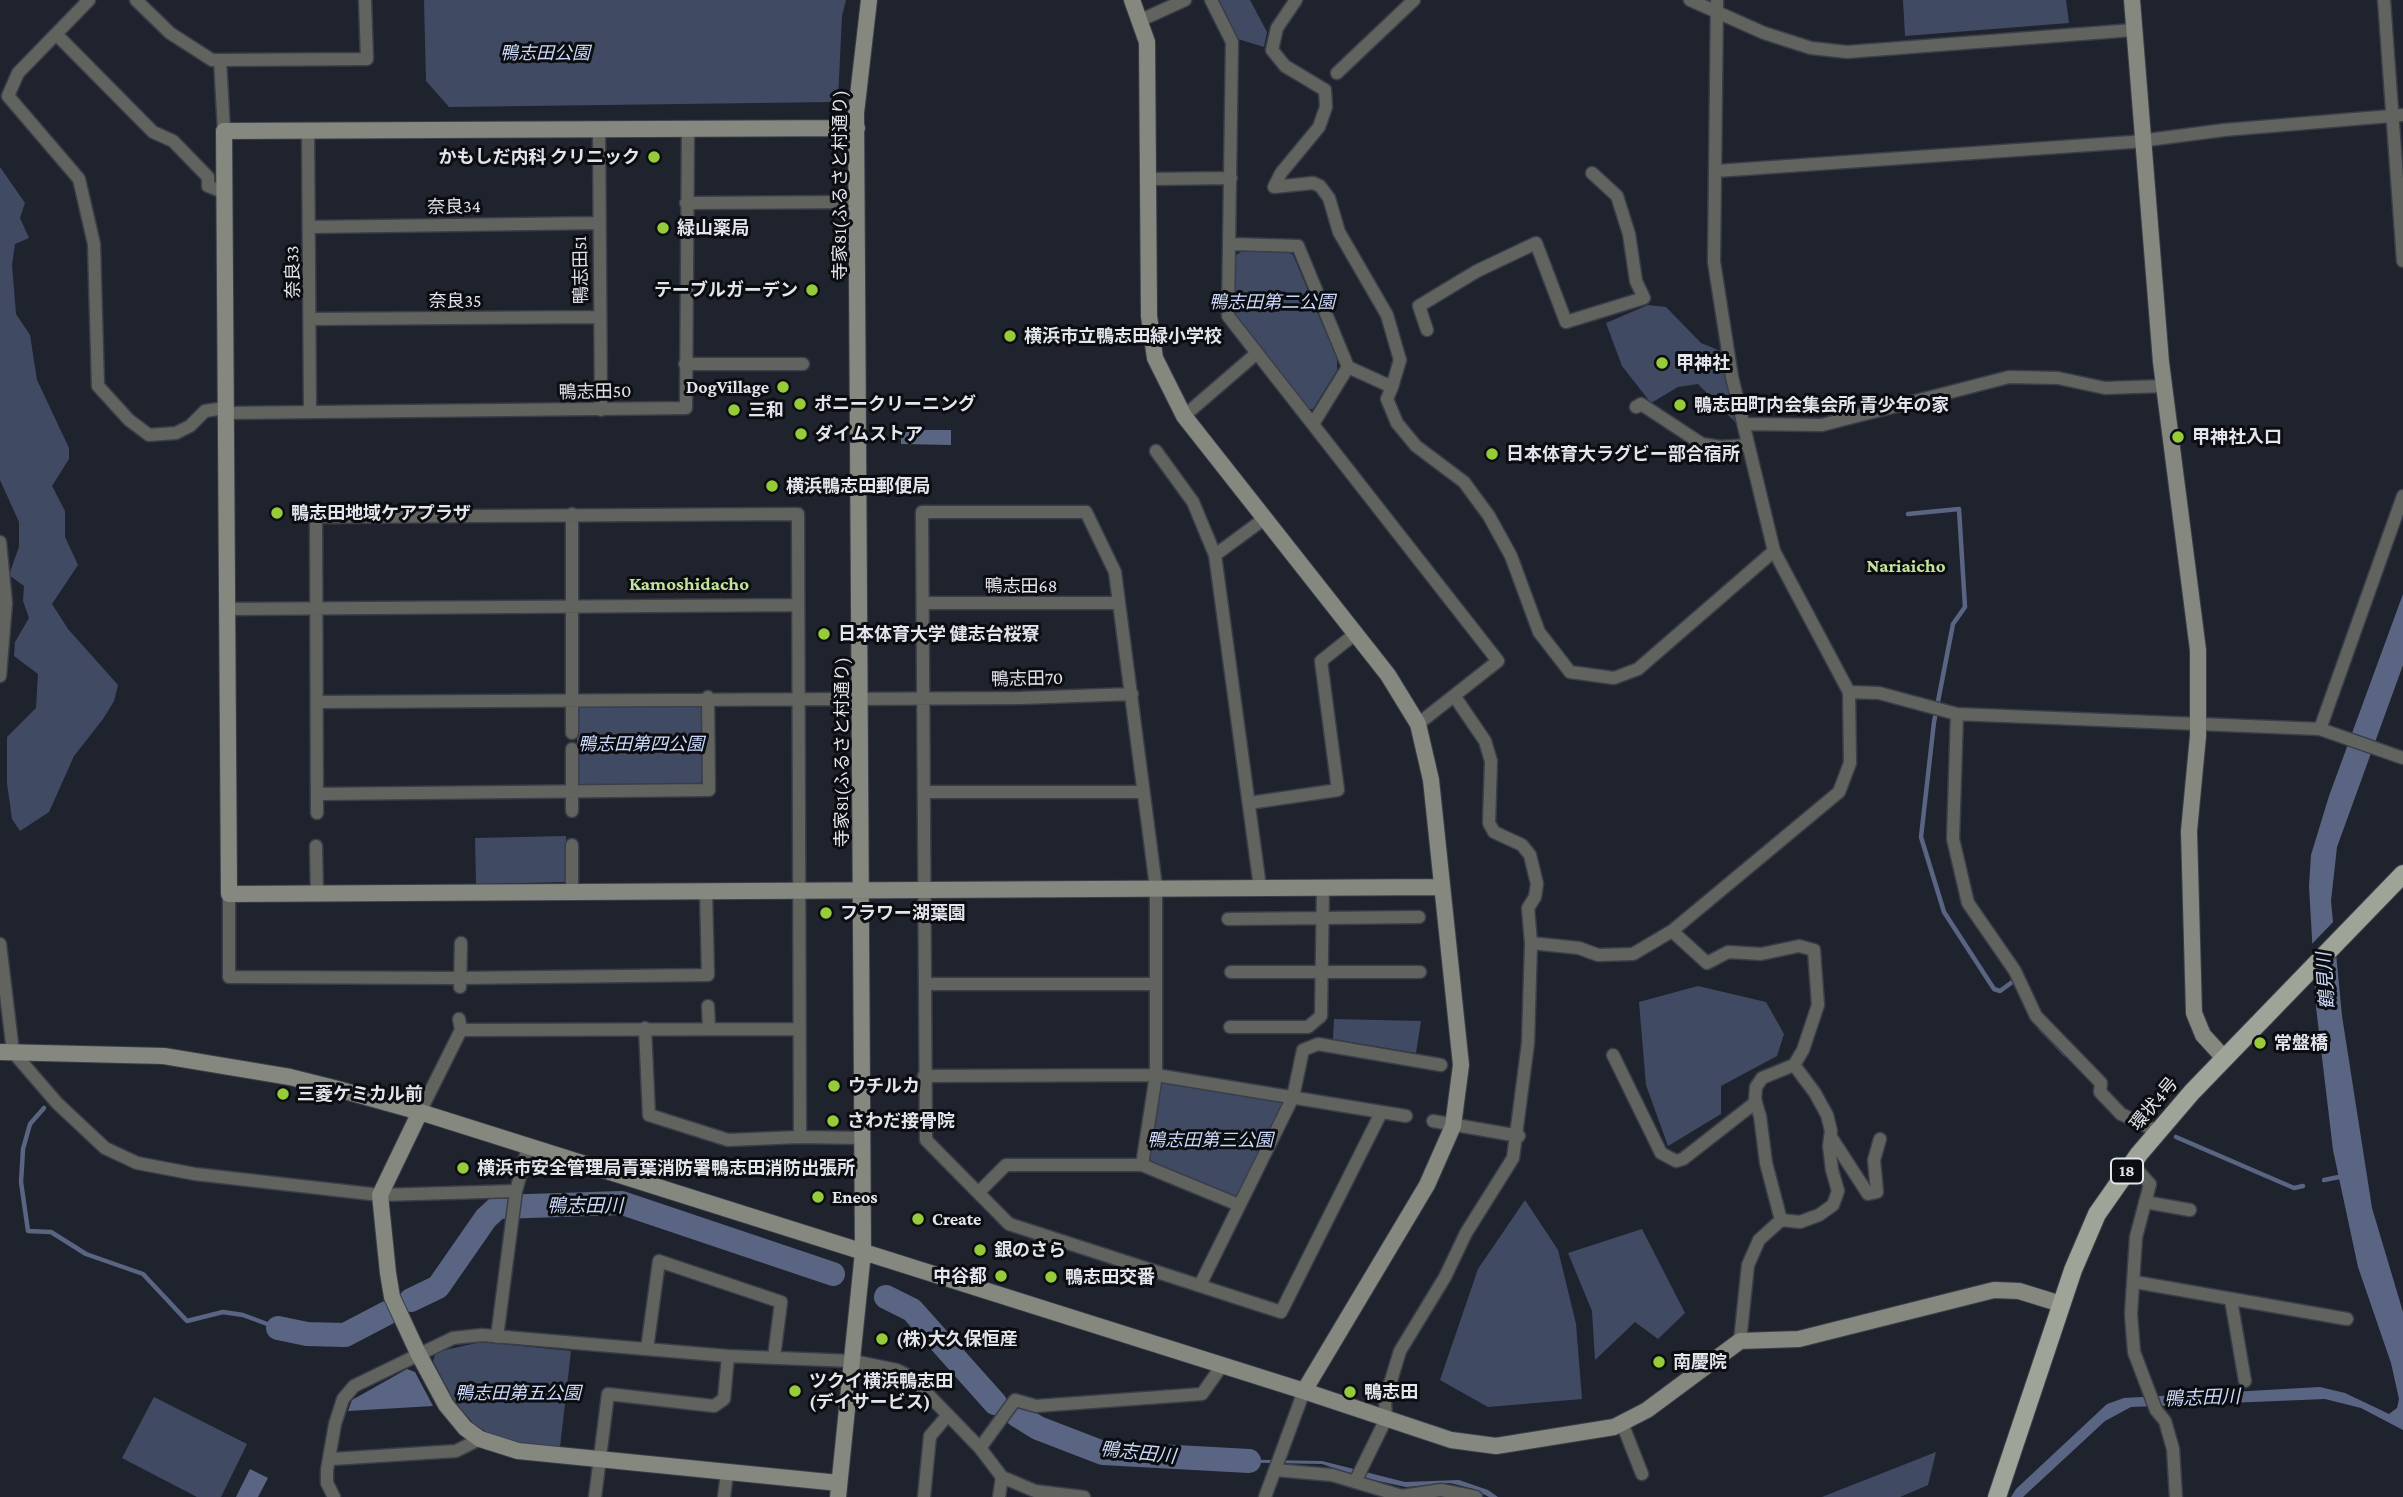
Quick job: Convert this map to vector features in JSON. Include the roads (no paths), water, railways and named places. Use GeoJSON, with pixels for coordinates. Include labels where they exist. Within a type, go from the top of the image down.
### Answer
{"type":"FeatureCollection","features":[{"type":"Feature","properties":{"kind":"main road","name":"環状4号"},"geometry":{"type":"LineString","coordinates":[[1997,1497],[2062,1304],[2097,1214],[2157,1131],[2403,873]]}},
{"type":"Feature","properties":{"kind":"street"},"geometry":{"type":"LineString","coordinates":[[89,0],[18,73],[8,96],[79,179],[94,244],[98,386],[129,420],[149,435],[176,433],[190,426],[205,411],[225,410]]}},
{"type":"Feature","properties":{"kind":"street"},"geometry":{"type":"LineString","coordinates":[[136,0],[170,33],[212,60],[367,58],[365,0]]}},
{"type":"Feature","properties":{"kind":"street","name":"寺家81(ふるさと村通り)"},"geometry":{"type":"LineString","coordinates":[[838,1490],[863,1252],[857,128],[869,0]]}},
{"type":"Feature","properties":{"kind":"street"},"geometry":{"type":"LineString","coordinates":[[1132,0],[1147,42],[1151,344],[1155,358],[1184,416],[1388,675],[1418,724],[1431,780],[1461,1065],[1453,1126],[1427,1185],[1304,1391],[1265,1497]]}},
{"type":"Feature","properties":{"kind":"street"},"geometry":{"type":"LineString","coordinates":[[1141,20],[1185,0]]}},
{"type":"Feature","properties":{"kind":"street"},"geometry":{"type":"LineString","coordinates":[[1211,0],[1232,42],[1228,316],[1498,661],[1418,724]]}},
{"type":"Feature","properties":{"kind":"street"},"geometry":{"type":"LineString","coordinates":[[1296,0],[1277,27],[1272,50],[1285,66],[1325,90],[1326,107],[1319,127],[1281,173],[1275,187],[1313,183],[1320,186],[1329,198],[1339,233],[1387,316],[1400,360],[1387,399],[1397,424],[1416,446],[1464,482],[1489,516],[1511,556],[1539,632],[1570,672],[1614,678],[1638,669],[1774,551]]}},
{"type":"Feature","properties":{"kind":"street"},"geometry":{"type":"LineString","coordinates":[[1337,73],[1414,0]]}},
{"type":"Feature","properties":{"kind":"street"},"geometry":{"type":"LineString","coordinates":[[1690,0],[1716,6],[1764,33],[1811,48],[1847,52],[2133,30]]}},
{"type":"Feature","properties":{"kind":"street"},"geometry":{"type":"LineString","coordinates":[[2132,0],[2164,386],[2198,650],[2198,726],[2189,866],[2194,1013],[2203,1035],[2224,1058]]}},
{"type":"Feature","properties":{"kind":"street"},"geometry":{"type":"LineString","coordinates":[[2384,0],[2398,116],[2403,261]]}},
{"type":"Feature","properties":{"kind":"street"},"geometry":{"type":"LineString","coordinates":[[1531,943],[1579,948],[1598,955],[1633,954],[1672,931],[1839,792],[1850,763],[1849,692],[1774,551],[1747,445],[1746,424],[1732,377],[1714,262],[1716,6]]}},
{"type":"Feature","properties":{"kind":"street"},"geometry":{"type":"LineString","coordinates":[[56,34],[153,132],[173,141],[208,177],[208,186],[223,192]]}},
{"type":"Feature","properties":{"kind":"street"},"geometry":{"type":"LineString","coordinates":[[220,60],[224,131],[229,977],[460,982],[709,981],[706,891]]}},
{"type":"Feature","properties":{"kind":"street"},"geometry":{"type":"LineString","coordinates":[[1716,171],[2143,141],[2224,130],[2398,116]]}},
{"type":"Feature","properties":{"kind":"street"},"geometry":{"type":"LineString","coordinates":[[224,131],[857,128]]}},
{"type":"Feature","properties":{"kind":"street","name":"鴨志田51"},"geometry":{"type":"LineString","coordinates":[[600,129],[598,223],[601,410]]}},
{"type":"Feature","properties":{"kind":"street","name":"鴨志田50"},"geometry":{"type":"LineString","coordinates":[[225,410],[310,412],[686,408],[688,129]]}},
{"type":"Feature","properties":{"kind":"street","name":"奈良33"},"geometry":{"type":"LineString","coordinates":[[308,131],[310,412]]}},
{"type":"Feature","properties":{"kind":"street"},"geometry":{"type":"LineString","coordinates":[[1427,330],[1419,306],[1476,271],[1536,243],[1566,322],[1644,298],[1636,281],[1629,234],[1617,196],[1591,173]]}},
{"type":"Feature","properties":{"kind":"street"},"geometry":{"type":"LineString","coordinates":[[1149,178],[1231,178]]}},
{"type":"Feature","properties":{"kind":"street"},"geometry":{"type":"LineString","coordinates":[[686,203],[858,202]]}},
{"type":"Feature","properties":{"kind":"street","name":"奈良34"},"geometry":{"type":"LineString","coordinates":[[310,227],[598,223]]}},
{"type":"Feature","properties":{"kind":"street"},"geometry":{"type":"LineString","coordinates":[[1231,244],[1298,246],[1348,367],[1392,387]]}},
{"type":"Feature","properties":{"kind":"street","name":"奈良35"},"geometry":{"type":"LineString","coordinates":[[311,319],[599,317]]}},
{"type":"Feature","properties":{"kind":"street"},"geometry":{"type":"LineString","coordinates":[[1184,416],[1257,354]]}},
{"type":"Feature","properties":{"kind":"street"},"geometry":{"type":"LineString","coordinates":[[685,364],[803,364]]}},
{"type":"Feature","properties":{"kind":"street"},"geometry":{"type":"LineString","coordinates":[[1313,424],[1348,367]]}},
{"type":"Feature","properties":{"kind":"street"},"geometry":{"type":"LineString","coordinates":[[1746,424],[1822,425],[2009,377],[2058,378],[2105,388],[2164,386]]}},
{"type":"Feature","properties":{"kind":"street"},"geometry":{"type":"LineString","coordinates":[[1636,407],[1641,404],[1702,444],[1721,447],[1747,445]]}},
{"type":"Feature","properties":{"kind":"street"},"geometry":{"type":"LineString","coordinates":[[1156,451],[1193,502],[1215,555],[1260,887]]}},
{"type":"Feature","properties":{"kind":"street"},"geometry":{"type":"LineString","coordinates":[[2325,730],[2403,496]]}},
{"type":"Feature","properties":{"kind":"street"},"geometry":{"type":"LineString","coordinates":[[1142,1165],[1156,1075],[1156,887],[1115,572],[1086,512],[922,512],[926,1140],[1009,1224],[1281,1312],[1381,1113]]}},
{"type":"Feature","properties":{"kind":"street"},"geometry":{"type":"LineString","coordinates":[[572,514],[572,733]]}},
{"type":"Feature","properties":{"kind":"street"},"geometry":{"type":"LineString","coordinates":[[317,813],[316,517],[798,514],[800,1137]]}},
{"type":"Feature","properties":{"kind":"street"},"geometry":{"type":"LineString","coordinates":[[1215,555],[1264,519]]}},
{"type":"Feature","properties":{"kind":"street"},"geometry":{"type":"LineString","coordinates":[[0,542],[6,603],[0,676]]}},
{"type":"Feature","properties":{"kind":"street","name":"鴨志田68"},"geometry":{"type":"LineString","coordinates":[[923,603],[1118,603]]}},
{"type":"Feature","properties":{"kind":"street"},"geometry":{"type":"LineString","coordinates":[[228,609],[797,605]]}},
{"type":"Feature","properties":{"kind":"street"},"geometry":{"type":"LineString","coordinates":[[1249,803],[1338,790],[1321,661],[1355,634]]}},
{"type":"Feature","properties":{"kind":"street"},"geometry":{"type":"LineString","coordinates":[[1849,692],[1880,693],[1957,714],[2325,730],[2400,757]]}},
{"type":"Feature","properties":{"kind":"street","name":"鴨志田70"},"geometry":{"type":"LineString","coordinates":[[318,702],[1132,694]]}},
{"type":"Feature","properties":{"kind":"street"},"geometry":{"type":"LineString","coordinates":[[317,794],[709,790],[708,697]]}},
{"type":"Feature","properties":{"kind":"street"},"geometry":{"type":"LineString","coordinates":[[1358,1476],[1386,1419],[1385,1400],[1400,1351],[1444,1277],[1466,1233],[1513,1158],[1519,1136],[1528,1043],[1531,943],[1528,908],[1535,897],[1538,884],[1530,855],[1522,845],[1494,832],[1489,823],[1491,761],[1485,741],[1455,697]]}},
{"type":"Feature","properties":{"kind":"street"},"geometry":{"type":"LineString","coordinates":[[1957,714],[1953,839],[1968,902],[2015,971],[2036,1016],[2101,1083],[2100,1091],[2121,1114],[2157,1131]]}},
{"type":"Feature","properties":{"kind":"street"},"geometry":{"type":"LineString","coordinates":[[572,748],[572,811]]}},
{"type":"Feature","properties":{"kind":"street"},"geometry":{"type":"LineString","coordinates":[[924,792],[1142,792]]}},
{"type":"Feature","properties":{"kind":"street"},"geometry":{"type":"LineString","coordinates":[[572,845],[572,891]]}},
{"type":"Feature","properties":{"kind":"street"},"geometry":{"type":"LineString","coordinates":[[316,846],[317,894]]}},
{"type":"Feature","properties":{"kind":"street"},"geometry":{"type":"LineString","coordinates":[[1230,1027],[1308,1027],[1321,1016],[1324,972],[1323,887]]}},
{"type":"Feature","properties":{"kind":"street"},"geometry":{"type":"LineString","coordinates":[[229,894],[1442,887]]}},
{"type":"Feature","properties":{"kind":"street"},"geometry":{"type":"LineString","coordinates":[[1228,919],[1419,917]]}},
{"type":"Feature","properties":{"kind":"street"},"geometry":{"type":"LineString","coordinates":[[1672,931],[1707,963],[1728,952],[1761,954],[1799,946],[1814,950],[1818,1005],[1803,1050],[1794,1065],[1762,1078],[1756,1087],[1766,1163],[1781,1220]]}},
{"type":"Feature","properties":{"kind":"street"},"geometry":{"type":"LineString","coordinates":[[460,982],[461,943]]}},
{"type":"Feature","properties":{"kind":"street"},"geometry":{"type":"LineString","coordinates":[[0,944],[7,1052],[81,1128],[105,1148],[138,1163],[195,1174],[380,1195],[515,1196]]}},
{"type":"Feature","properties":{"kind":"street"},"geometry":{"type":"LineString","coordinates":[[1231,972],[1420,972]]}},
{"type":"Feature","properties":{"kind":"street"},"geometry":{"type":"LineString","coordinates":[[925,984],[1156,984]]}},
{"type":"Feature","properties":{"kind":"street"},"geometry":{"type":"LineString","coordinates":[[708,1006],[709,1028]]}},
{"type":"Feature","properties":{"kind":"street"},"geometry":{"type":"LineString","coordinates":[[799,1028],[460,1024],[380,1195],[392,1297],[418,1353],[455,1418],[480,1439],[518,1451],[727,1473],[838,1490]]}},
{"type":"Feature","properties":{"kind":"street"},"geometry":{"type":"LineString","coordinates":[[645,1028],[649,1115],[728,1140],[863,1138]]}},
{"type":"Feature","properties":{"kind":"street"},"geometry":{"type":"LineString","coordinates":[[1200,1285],[1293,1097],[1303,1050],[1318,1044],[1441,1065]]}},
{"type":"Feature","properties":{"kind":"street"},"geometry":{"type":"LineString","coordinates":[[7,1052],[164,1056],[290,1077],[420,1112],[1304,1391],[1451,1440],[1496,1446],[1546,1440],[1622,1423],[1647,1410],[1740,1341],[1799,1339],[1994,1290],[2019,1291],[2062,1304]]}},
{"type":"Feature","properties":{"kind":"street"},"geometry":{"type":"LineString","coordinates":[[1613,1055],[1661,1153],[1676,1161],[1683,1159],[1756,1102]]}},
{"type":"Feature","properties":{"kind":"street"},"geometry":{"type":"LineString","coordinates":[[1740,1341],[1748,1265],[1759,1240],[1781,1220],[1800,1222],[1819,1215],[1833,1205],[1838,1191],[1832,1170],[1827,1115],[1815,1093],[1794,1065]]}},
{"type":"Feature","properties":{"kind":"street"},"geometry":{"type":"LineString","coordinates":[[924,1076],[1156,1075],[1406,1116]]}},
{"type":"Feature","properties":{"kind":"street"},"geometry":{"type":"LineString","coordinates":[[1433,1121],[1519,1136]]}},
{"type":"Feature","properties":{"kind":"street"},"geometry":{"type":"LineString","coordinates":[[1830,1137],[1868,1194],[1877,1192],[1874,1160],[1880,1139]]}},
{"type":"Feature","properties":{"kind":"street"},"geometry":{"type":"LineString","coordinates":[[498,1337],[515,1196],[528,1147]]}},
{"type":"Feature","properties":{"kind":"street"},"geometry":{"type":"LineString","coordinates":[[2132,1164],[2150,1184],[2136,1237],[2131,1314],[2134,1352],[2156,1410],[2165,1421],[2173,1450],[2176,1497]]}},
{"type":"Feature","properties":{"kind":"street"},"geometry":{"type":"LineString","coordinates":[[979,1192],[1006,1165],[1142,1165],[1239,1205]]}},
{"type":"Feature","properties":{"kind":"street"},"geometry":{"type":"LineString","coordinates":[[2145,1202],[2190,1210]]}},
{"type":"Feature","properties":{"kind":"street"},"geometry":{"type":"LineString","coordinates":[[647,1349],[659,1261],[781,1302],[774,1357]]}},
{"type":"Feature","properties":{"kind":"street"},"geometry":{"type":"LineString","coordinates":[[2135,1282],[2347,1319]]}},
{"type":"Feature","properties":{"kind":"street"},"geometry":{"type":"LineString","coordinates":[[2231,1300],[2245,1381]]}},
{"type":"Feature","properties":{"kind":"street"},"geometry":{"type":"LineString","coordinates":[[334,1497],[327,1483],[335,1424],[342,1399],[354,1386],[453,1338],[498,1337],[728,1356],[853,1362],[897,1370],[911,1377],[980,1448],[1002,1477],[1035,1491],[1084,1497]]}},
{"type":"Feature","properties":{"kind":"street"},"geometry":{"type":"LineString","coordinates":[[595,1497],[608,1394],[714,1406],[724,1399],[728,1356]]}},
{"type":"Feature","properties":{"kind":"street"},"geometry":{"type":"LineString","coordinates":[[980,1448],[1015,1400],[1036,1406],[1202,1394],[1221,1367]]}},
{"type":"Feature","properties":{"kind":"street"},"geometry":{"type":"LineString","coordinates":[[924,1497],[930,1436],[948,1415]]}},
{"type":"Feature","properties":{"kind":"street"},"geometry":{"type":"LineString","coordinates":[[1622,1423],[1642,1474]]}},
{"type":"Feature","properties":{"kind":"street"},"geometry":{"type":"LineString","coordinates":[[332,1459],[456,1451],[480,1439]]}},
{"type":"Feature","properties":{"kind":"street"},"geometry":{"type":"LineString","coordinates":[[1275,1470],[1358,1476],[1402,1496],[1441,1490],[1476,1497]]}},
{"type":"Feature","properties":{"kind":"street"},"geometry":{"type":"LineString","coordinates":[[724,1497],[727,1473]]}},
{"type":"Feature","properties":{"kind":"street"},"geometry":{"type":"LineString","coordinates":[[999,1497],[1002,1477]]}},
{"type":"Feature","properties":{"kind":"water"},"geometry":{"type":"Polygon","coordinates":[[[901,430],[951,430],[951,445],[901,444],[901,430]]]}},
{"type":"Feature","properties":{"kind":"water","name":"鶴見川"},"geometry":{"type":"Polygon","coordinates":[[[2403,594],[2403,665],[2337,847],[2331,901],[2342,1016],[2372,1208],[2403,1312],[2403,1430],[2361,1408],[2325,1399],[2131,1407],[2105,1421],[2023,1497],[2011,1497],[2016,1489],[2107,1404],[2124,1398],[2320,1387],[2345,1393],[2389,1414],[2397,1408],[2399,1399],[2391,1363],[2358,1267],[2333,1150],[2316,1007],[2309,886],[2311,855],[2329,796],[2403,594]]]}},
{"type":"Feature","properties":{"kind":"water"},"geometry":{"type":"Polygon","coordinates":[[[407,1369],[415,1372],[433,1406],[348,1411],[352,1400],[407,1369]]]}},
{"type":"Feature","properties":{"kind":"water"},"geometry":{"type":"Polygon","coordinates":[[[1218,1459],[1322,1461],[1405,1482],[1459,1480],[1488,1490],[1498,1497],[1489,1497],[1474,1489],[1450,1483],[1406,1487],[1360,1477],[1322,1464],[1218,1462],[1218,1459]]]}},
{"type":"Feature","properties":{"kind":"water"},"geometry":{"type":"Polygon","coordinates":[[[250,1469],[268,1478],[258,1497],[236,1497],[250,1469]]]}},
{"type":"Feature","properties":{"kind":"waterway"},"geometry":{"type":"LineString","coordinates":[[1908,514],[1959,509],[1965,607],[1953,624],[1934,722],[1921,837],[1944,912],[1994,989],[2000,991],[2015,980]]}},
{"type":"Feature","properties":{"kind":"waterway"},"geometry":{"type":"LineString","coordinates":[[2040,1028],[2065,1054]]}},
{"type":"Feature","properties":{"kind":"waterway"},"geometry":{"type":"LineString","coordinates":[[44,1108],[30,1124],[23,1149],[21,1182],[28,1231],[51,1232],[86,1254],[143,1274],[187,1321],[223,1312],[243,1315],[278,1328]]}},
{"type":"Feature","properties":{"kind":"waterway"},"geometry":{"type":"LineString","coordinates":[[2176,1137],[2294,1188],[2303,1186]]}},
{"type":"Feature","properties":{"kind":"waterway"},"geometry":{"type":"LineString","coordinates":[[2324,1180],[2339,1177]]}},
{"type":"Feature","properties":{"kind":"waterway","name":"鴨志田川"},"geometry":{"type":"LineString","coordinates":[[411,1300],[438,1287],[486,1218],[498,1207],[622,1203],[833,1274]]}},
{"type":"Feature","properties":{"kind":"waterway","name":"鴨志田川"},"geometry":{"type":"LineString","coordinates":[[886,1297],[912,1310],[995,1403]]}},
{"type":"Feature","properties":{"kind":"waterway","name":"鴨志田川"},"geometry":{"type":"LineString","coordinates":[[278,1328],[307,1334],[345,1335],[387,1313]]}},
{"type":"Feature","properties":{"kind":"waterway","name":"鴨志田川"},"geometry":{"type":"LineString","coordinates":[[1017,1415],[1038,1428],[1103,1453],[1249,1461]]}},
{"type":"Feature","properties":{"kind":"place","name":"かもしだ内科 クリニック"},"geometry":{"type":"Point","coordinates":[654,157]}},
{"type":"Feature","properties":{"kind":"place","name":"緑山薬局"},"geometry":{"type":"Point","coordinates":[663,228]}},
{"type":"Feature","properties":{"kind":"place","name":"テーブルガーデン"},"geometry":{"type":"Point","coordinates":[812,290]}},
{"type":"Feature","properties":{"kind":"place","name":"横浜市立鴨志田緑小学校"},"geometry":{"type":"Point","coordinates":[1010,336]}},
{"type":"Feature","properties":{"kind":"place","name":"甲神社"},"geometry":{"type":"Point","coordinates":[1662,363]}},
{"type":"Feature","properties":{"kind":"place","name":"DogVillage"},"geometry":{"type":"Point","coordinates":[783,387]}},
{"type":"Feature","properties":{"kind":"place","name":"ポニークリーニング"},"geometry":{"type":"Point","coordinates":[800,404]}},
{"type":"Feature","properties":{"kind":"place","name":"鴨志田町内会集会所 青少年の家"},"geometry":{"type":"Point","coordinates":[1680,405]}},
{"type":"Feature","properties":{"kind":"place","name":"三和"},"geometry":{"type":"Point","coordinates":[734,410]}},
{"type":"Feature","properties":{"kind":"place","name":"ダイムストア"},"geometry":{"type":"Point","coordinates":[801,434]}},
{"type":"Feature","properties":{"kind":"place","name":"甲神社入口"},"geometry":{"type":"Point","coordinates":[2178,437]}},
{"type":"Feature","properties":{"kind":"place","name":"日本体育大ラグビー部合宿所"},"geometry":{"type":"Point","coordinates":[1492,454]}},
{"type":"Feature","properties":{"kind":"place","name":"横浜鴨志田郵便局"},"geometry":{"type":"Point","coordinates":[772,486]}},
{"type":"Feature","properties":{"kind":"place","name":"鴨志田地域ケアプラザ"},"geometry":{"type":"Point","coordinates":[277,513]}},
{"type":"Feature","properties":{"kind":"place","name":"日本体育大学 健志台桜寮"},"geometry":{"type":"Point","coordinates":[824,634]}},
{"type":"Feature","properties":{"kind":"place","name":"フラワー湖葉園"},"geometry":{"type":"Point","coordinates":[826,913]}},
{"type":"Feature","properties":{"kind":"place","name":"常盤橋"},"geometry":{"type":"Point","coordinates":[2260,1043]}},
{"type":"Feature","properties":{"kind":"place","name":"ウチルカ"},"geometry":{"type":"Point","coordinates":[834,1086]}},
{"type":"Feature","properties":{"kind":"place","name":"三菱ケミカル前"},"geometry":{"type":"Point","coordinates":[283,1094]}},
{"type":"Feature","properties":{"kind":"place","name":"さわだ接骨院"},"geometry":{"type":"Point","coordinates":[833,1121]}},
{"type":"Feature","properties":{"kind":"place","name":"横浜市安全管理局青葉消防署鴨志田消防出張所"},"geometry":{"type":"Point","coordinates":[463,1168]}},
{"type":"Feature","properties":{"kind":"place","name":"Eneos"},"geometry":{"type":"Point","coordinates":[818,1197]}},
{"type":"Feature","properties":{"kind":"place","name":"Create"},"geometry":{"type":"Point","coordinates":[918,1219]}},
{"type":"Feature","properties":{"kind":"place","name":"銀のさら"},"geometry":{"type":"Point","coordinates":[980,1250]}},
{"type":"Feature","properties":{"kind":"place","name":"中谷都"},"geometry":{"type":"Point","coordinates":[1001,1276]}},
{"type":"Feature","properties":{"kind":"place","name":"鴨志田交番"},"geometry":{"type":"Point","coordinates":[1051,1277]}},
{"type":"Feature","properties":{"kind":"place","name":"(株)大久保恒産"},"geometry":{"type":"Point","coordinates":[882,1339]}},
{"type":"Feature","properties":{"kind":"place","name":"南慶院"},"geometry":{"type":"Point","coordinates":[1659,1362]}},
{"type":"Feature","properties":{"kind":"place","name":"ツクイ横浜鴨志田 (デイサービス)"},"geometry":{"type":"Point","coordinates":[795,1391]}},
{"type":"Feature","properties":{"kind":"place","name":"鴨志田"},"geometry":{"type":"Point","coordinates":[1350,1392]}},
{"type":"Feature","properties":{"kind":"district","name":"Nariaicho"},"geometry":{"type":"Point","coordinates":[1906,566]}},
{"type":"Feature","properties":{"kind":"district","name":"Kamoshidacho"},"geometry":{"type":"Point","coordinates":[689,584]}},
{"type":"Feature","properties":{"kind":"park label","name":"鴨志田公園"},"geometry":{"type":"Point","coordinates":[545,53]}},
{"type":"Feature","properties":{"kind":"park label","name":"鴨志田第二公園"},"geometry":{"type":"Point","coordinates":[1272,302]}},
{"type":"Feature","properties":{"kind":"park label","name":"鴨志田第四公園"},"geometry":{"type":"Point","coordinates":[641,744]}},
{"type":"Feature","properties":{"kind":"park label","name":"鴨志田第三公園"},"geometry":{"type":"Point","coordinates":[1210,1140]}},
{"type":"Feature","properties":{"kind":"park label","name":"鴨志田第五公園"},"geometry":{"type":"Point","coordinates":[518,1393]}}]}
